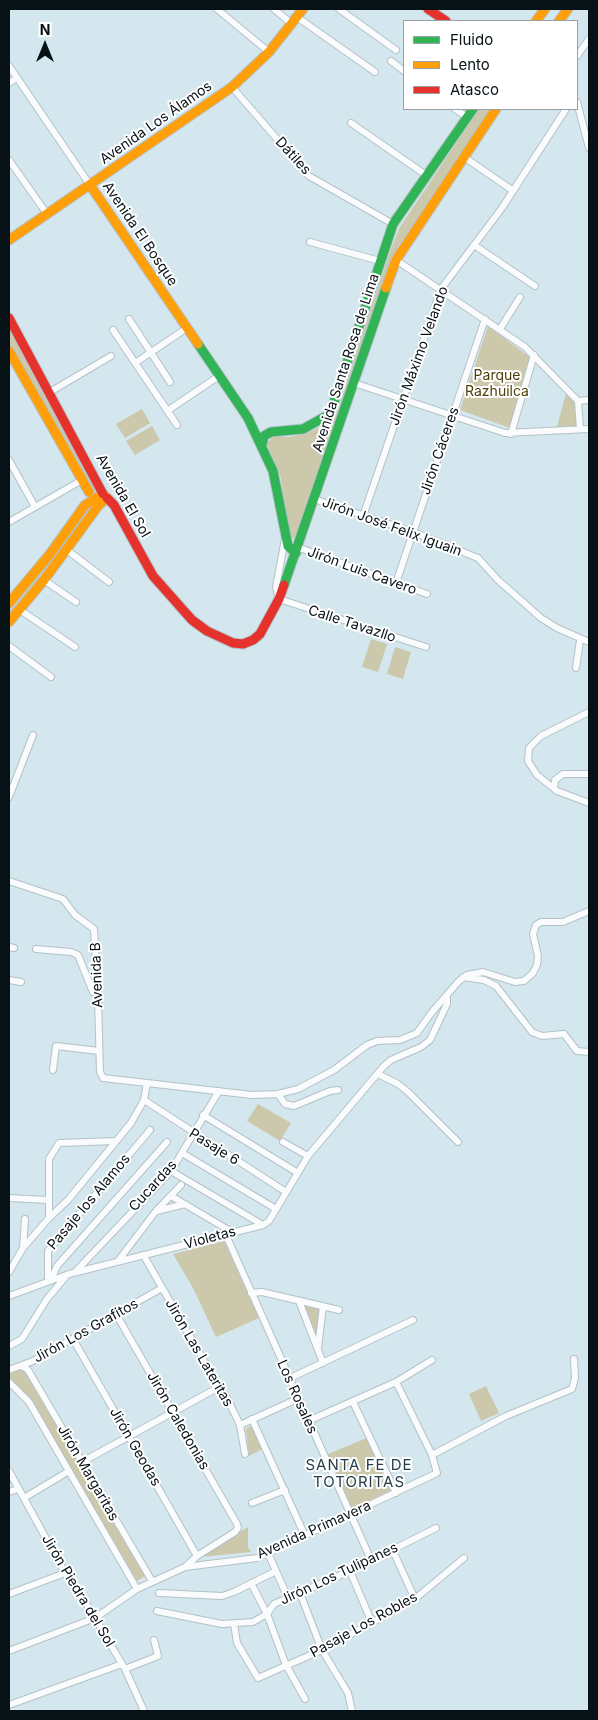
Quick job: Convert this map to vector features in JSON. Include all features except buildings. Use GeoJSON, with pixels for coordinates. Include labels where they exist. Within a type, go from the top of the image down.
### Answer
{"type":"FeatureCollection","features":[{"type":"Feature","properties":{"kind":"main road","name":"Avenida Los Álamos"},"geometry":{"type":"LineString","coordinates":[[9,240],[232,87],[268,52],[303,9]]}},
{"type":"Feature","properties":{"kind":"main road"},"geometry":{"type":"LineString","coordinates":[[428,9],[444,20]]}},
{"type":"Feature","properties":{"kind":"main road"},"geometry":{"type":"LineString","coordinates":[[560,20],[568,9]]}},
{"type":"Feature","properties":{"kind":"main road","name":"Avenida Santa Rosa de Lima"},"geometry":{"type":"LineString","coordinates":[[276,431],[303,428],[330,414],[393,224],[472,110]]}},
{"type":"Feature","properties":{"kind":"main road","name":"Avenida Santa Rosa de Lima"},"geometry":{"type":"LineString","coordinates":[[253,640],[268,622],[279,600],[396,260],[495,110]]}},
{"type":"Feature","properties":{"kind":"main road","name":"Avenida El Bosque"},"geometry":{"type":"LineString","coordinates":[[90,185],[248,418],[262,445],[278,490],[288,546],[296,550]]}},
{"type":"Feature","properties":{"kind":"main road","name":"Avenida El Sol"},"geometry":{"type":"LineString","coordinates":[[9,318],[105,496],[114,505],[153,576],[180,609],[207,631],[220,638],[243,644],[253,640]]}},
{"type":"Feature","properties":{"kind":"main road","name":"Avenida El Sol"},"geometry":{"type":"LineString","coordinates":[[9,351],[93,499]]}},
{"type":"Feature","properties":{"kind":"main road","name":"Avenida El Bosque"},"geometry":{"type":"LineString","coordinates":[[248,418],[256,425],[276,431]]}},
{"type":"Feature","properties":{"kind":"main road"},"geometry":{"type":"LineString","coordinates":[[262,445],[264,436],[276,431]]}},
{"type":"Feature","properties":{"kind":"main road"},"geometry":{"type":"LineString","coordinates":[[10,600],[50,554],[85,504],[93,499],[105,496]]}},
{"type":"Feature","properties":{"kind":"main road"},"geometry":{"type":"LineString","coordinates":[[9,622],[67,550],[93,499]]}},
{"type":"Feature","properties":{"kind":"street"},"geometry":{"type":"LineString","coordinates":[[217,9],[268,52]]}},
{"type":"Feature","properties":{"kind":"street"},"geometry":{"type":"LineString","coordinates":[[274,9],[375,72]]}},
{"type":"Feature","properties":{"kind":"street"},"geometry":{"type":"LineString","coordinates":[[340,9],[396,50]]}},
{"type":"Feature","properties":{"kind":"street"},"geometry":{"type":"LineString","coordinates":[[578,55],[589,39]]}},
{"type":"Feature","properties":{"kind":"street"},"geometry":{"type":"LineString","coordinates":[[391,61],[403,70]]}},
{"type":"Feature","properties":{"kind":"street","name":"Avenida El Bosque"},"geometry":{"type":"LineString","coordinates":[[9,66],[90,185]]}},
{"type":"Feature","properties":{"kind":"street"},"geometry":{"type":"LineString","coordinates":[[9,83],[17,78]]}},
{"type":"Feature","properties":{"kind":"street","name":"Dátiles"},"geometry":{"type":"LineString","coordinates":[[232,87],[309,176],[393,224]]}},
{"type":"Feature","properties":{"kind":"street"},"geometry":{"type":"LineString","coordinates":[[578,106],[589,148]]}},
{"type":"Feature","properties":{"kind":"street"},"geometry":{"type":"LineString","coordinates":[[456,110],[467,117]]}},
{"type":"Feature","properties":{"kind":"street","name":"Jirón Máximo Velando"},"geometry":{"type":"LineString","coordinates":[[364,516],[402,399],[441,289],[474,245],[565,110]]}},
{"type":"Feature","properties":{"kind":"street"},"geometry":{"type":"LineString","coordinates":[[351,123],[426,175]]}},
{"type":"Feature","properties":{"kind":"street"},"geometry":{"type":"LineString","coordinates":[[464,157],[512,190]]}},
{"type":"Feature","properties":{"kind":"street"},"geometry":{"type":"LineString","coordinates":[[9,160],[47,214]]}},
{"type":"Feature","properties":{"kind":"street"},"geometry":{"type":"LineString","coordinates":[[310,242],[380,261]]}},
{"type":"Feature","properties":{"kind":"street"},"geometry":{"type":"LineString","coordinates":[[474,245],[535,286]]}},
{"type":"Feature","properties":{"kind":"street"},"geometry":{"type":"LineString","coordinates":[[396,260],[500,329],[534,355],[578,401],[580,430]]}},
{"type":"Feature","properties":{"kind":"street"},"geometry":{"type":"LineString","coordinates":[[500,329],[520,297]]}},
{"type":"Feature","properties":{"kind":"street"},"geometry":{"type":"LineString","coordinates":[[129,319],[170,382]]}},
{"type":"Feature","properties":{"kind":"street","name":"Jirón Cáceres"},"geometry":{"type":"LineString","coordinates":[[396,583],[485,319]]}},
{"type":"Feature","properties":{"kind":"street"},"geometry":{"type":"LineString","coordinates":[[135,363],[187,328]]}},
{"type":"Feature","properties":{"kind":"street"},"geometry":{"type":"LineString","coordinates":[[113,330],[177,425]]}},
{"type":"Feature","properties":{"kind":"street"},"geometry":{"type":"LineString","coordinates":[[511,434],[534,355]]}},
{"type":"Feature","properties":{"kind":"street"},"geometry":{"type":"LineString","coordinates":[[50,392],[111,356]]}},
{"type":"Feature","properties":{"kind":"street"},"geometry":{"type":"LineString","coordinates":[[167,411],[219,376]]}},
{"type":"Feature","properties":{"kind":"street"},"geometry":{"type":"LineString","coordinates":[[354,383],[495,431],[511,434],[589,429]]}},
{"type":"Feature","properties":{"kind":"street"},"geometry":{"type":"LineString","coordinates":[[578,401],[589,400]]}},
{"type":"Feature","properties":{"kind":"street"},"geometry":{"type":"LineString","coordinates":[[9,460],[35,507]]}},
{"type":"Feature","properties":{"kind":"street"},"geometry":{"type":"LineString","coordinates":[[9,522],[82,480]]}},
{"type":"Feature","properties":{"kind":"street","name":"Jirón José Felix Iguain"},"geometry":{"type":"LineString","coordinates":[[314,499],[412,532],[478,558],[498,580],[529,608],[557,628],[580,640],[589,642]]}},
{"type":"Feature","properties":{"kind":"street","name":"Avenida El Bosque"},"geometry":{"type":"LineString","coordinates":[[279,600],[276,587],[286,537]]}},
{"type":"Feature","properties":{"kind":"street"},"geometry":{"type":"LineString","coordinates":[[67,550],[109,582]]}},
{"type":"Feature","properties":{"kind":"street","name":"Jirón Luis Cavero"},"geometry":{"type":"LineString","coordinates":[[296,550],[427,594]]}},
{"type":"Feature","properties":{"kind":"street"},"geometry":{"type":"LineString","coordinates":[[44,580],[76,602]]}},
{"type":"Feature","properties":{"kind":"street","name":"Calle Tavazllo"},"geometry":{"type":"LineString","coordinates":[[279,600],[426,647]]}},
{"type":"Feature","properties":{"kind":"street"},"geometry":{"type":"LineString","coordinates":[[20,610],[75,647]]}},
{"type":"Feature","properties":{"kind":"street"},"geometry":{"type":"LineString","coordinates":[[576,668],[580,640]]}},
{"type":"Feature","properties":{"kind":"street"},"geometry":{"type":"LineString","coordinates":[[9,646],[51,677]]}},
{"type":"Feature","properties":{"kind":"street"},"geometry":{"type":"LineString","coordinates":[[589,712],[541,736],[529,748],[528,761],[537,775],[554,788],[589,803]]}},
{"type":"Feature","properties":{"kind":"street"},"geometry":{"type":"LineString","coordinates":[[9,797],[32,735]]}},
{"type":"Feature","properties":{"kind":"street"},"geometry":{"type":"LineString","coordinates":[[554,788],[555,780],[563,774],[589,774]]}},
{"type":"Feature","properties":{"kind":"street","name":"Avenida B"},"geometry":{"type":"LineString","coordinates":[[9,881],[63,899],[75,915],[92,926],[95,934],[100,1072],[103,1078],[147,1083]]}},
{"type":"Feature","properties":{"kind":"street"},"geometry":{"type":"LineString","coordinates":[[9,1272],[22,1248],[68,1200],[131,1124],[144,1100],[147,1083],[252,1095],[278,1094],[298,1089],[334,1070],[367,1045],[400,1040],[417,1033],[432,1012],[463,977],[480,972],[515,982],[524,981],[537,964],[538,956],[533,934],[536,925],[541,922],[568,920],[589,911]]}},
{"type":"Feature","properties":{"kind":"street"},"geometry":{"type":"LineString","coordinates":[[36,949],[71,952],[78,955],[93,992],[98,994]]}},
{"type":"Feature","properties":{"kind":"street"},"geometry":{"type":"LineString","coordinates":[[463,977],[484,980],[496,986],[532,1032],[542,1036],[564,1034],[577,1051],[589,1052]]}},
{"type":"Feature","properties":{"kind":"street"},"geometry":{"type":"LineString","coordinates":[[9,980],[21,982]]}},
{"type":"Feature","properties":{"kind":"street"},"geometry":{"type":"LineString","coordinates":[[170,1171],[264,1224],[269,1221],[308,1156],[353,1101],[391,1060],[421,1047],[430,1040],[447,1004],[447,995]]}},
{"type":"Feature","properties":{"kind":"street"},"geometry":{"type":"LineString","coordinates":[[53,1070],[56,1046],[100,1051]]}},
{"type":"Feature","properties":{"kind":"street"},"geometry":{"type":"LineString","coordinates":[[378,1074],[398,1084],[408,1092],[458,1142]]}},
{"type":"Feature","properties":{"kind":"street"},"geometry":{"type":"LineString","coordinates":[[278,1094],[285,1104],[294,1106],[330,1091],[338,1090]]}},
{"type":"Feature","properties":{"kind":"street","name":"Cucardas"},"geometry":{"type":"LineString","coordinates":[[9,1346],[22,1338],[47,1299],[170,1171],[219,1091]]}},
{"type":"Feature","properties":{"kind":"street","name":"Pasaje 6"},"geometry":{"type":"LineString","coordinates":[[144,1100],[192,1133],[286,1192]]}},
{"type":"Feature","properties":{"kind":"street"},"geometry":{"type":"LineString","coordinates":[[203,1115],[298,1173]]}},
{"type":"Feature","properties":{"kind":"street","name":"Pasaje los Alamos"},"geometry":{"type":"LineString","coordinates":[[50,1280],[48,1251],[150,1130]]}},
{"type":"Feature","properties":{"kind":"street"},"geometry":{"type":"LineString","coordinates":[[49,1218],[49,1159],[59,1143],[116,1141]]}},
{"type":"Feature","properties":{"kind":"street"},"geometry":{"type":"LineString","coordinates":[[50,1280],[57,1266],[167,1142]]}},
{"type":"Feature","properties":{"kind":"street"},"geometry":{"type":"LineString","coordinates":[[283,1142],[308,1156]]}},
{"type":"Feature","properties":{"kind":"street"},"geometry":{"type":"LineString","coordinates":[[182,1153],[276,1209]]}},
{"type":"Feature","properties":{"kind":"street"},"geometry":{"type":"LineString","coordinates":[[118,1261],[156,1211],[181,1185]]}},
{"type":"Feature","properties":{"kind":"street"},"geometry":{"type":"LineString","coordinates":[[171,1196],[232,1232]]}},
{"type":"Feature","properties":{"kind":"street"},"geometry":{"type":"LineString","coordinates":[[9,1198],[48,1200]]}},
{"type":"Feature","properties":{"kind":"street"},"geometry":{"type":"LineString","coordinates":[[156,1211],[186,1204]]}},
{"type":"Feature","properties":{"kind":"street"},"geometry":{"type":"LineString","coordinates":[[22,1248],[25,1219]]}},
{"type":"Feature","properties":{"kind":"street","name":"Violetas"},"geometry":{"type":"LineString","coordinates":[[9,1296],[72,1273],[264,1224]]}},
{"type":"Feature","properties":{"kind":"street","name":"Los Rosales"},"geometry":{"type":"LineString","coordinates":[[225,1233],[288,1379],[371,1560]]}},
{"type":"Feature","properties":{"kind":"street","name":"Jirón Las Lateritas"},"geometry":{"type":"LineString","coordinates":[[144,1256],[219,1387],[225,1394],[240,1425],[245,1454]]}},
{"type":"Feature","properties":{"kind":"street","name":"Jirón Los Grafitos"},"geometry":{"type":"LineString","coordinates":[[9,1370],[22,1366],[73,1339],[162,1288]]}},
{"type":"Feature","properties":{"kind":"street"},"geometry":{"type":"LineString","coordinates":[[251,1293],[262,1292],[339,1310]]}},
{"type":"Feature","properties":{"kind":"street"},"geometry":{"type":"LineString","coordinates":[[299,1301],[323,1363]]}},
{"type":"Feature","properties":{"kind":"street"},"geometry":{"type":"LineString","coordinates":[[318,1349],[323,1306]]}},
{"type":"Feature","properties":{"kind":"street","name":"Jirón Caledonias"},"geometry":{"type":"LineString","coordinates":[[116,1314],[238,1528],[235,1532],[196,1556]]}},
{"type":"Feature","properties":{"kind":"street"},"geometry":{"type":"LineString","coordinates":[[288,1379],[413,1320]]}},
{"type":"Feature","properties":{"kind":"street","name":"Jirón Geodas"},"geometry":{"type":"LineString","coordinates":[[73,1339],[196,1556]]}},
{"type":"Feature","properties":{"kind":"street"},"geometry":{"type":"LineString","coordinates":[[396,1382],[432,1456],[506,1416],[572,1389],[575,1378],[574,1359]]}},
{"type":"Feature","properties":{"kind":"street"},"geometry":{"type":"LineString","coordinates":[[308,1421],[396,1382],[432,1360]]}},
{"type":"Feature","properties":{"kind":"street","name":"Jirón Margaritas"},"geometry":{"type":"LineString","coordinates":[[22,1366],[28,1370],[152,1581]]}},
{"type":"Feature","properties":{"kind":"street","name":"Jirón Margaritas"},"geometry":{"type":"LineString","coordinates":[[9,1382],[29,1402],[137,1589]]}},
{"type":"Feature","properties":{"kind":"street"},"geometry":{"type":"LineString","coordinates":[[82,1462],[219,1387]]}},
{"type":"Feature","properties":{"kind":"street"},"geometry":{"type":"LineString","coordinates":[[240,1425],[297,1399]]}},
{"type":"Feature","properties":{"kind":"street"},"geometry":{"type":"LineString","coordinates":[[353,1402],[396,1493]]}},
{"type":"Feature","properties":{"kind":"street"},"geometry":{"type":"LineString","coordinates":[[252,1419],[306,1536]]}},
{"type":"Feature","properties":{"kind":"street","name":"Avenida Primavera"},"geometry":{"type":"LineString","coordinates":[[184,1567],[242,1561],[268,1553],[306,1536],[437,1473],[432,1456]]}},
{"type":"Feature","properties":{"kind":"street","name":"Jirón Piedra del Sol"},"geometry":{"type":"LineString","coordinates":[[9,1471],[65,1572],[124,1667],[143,1710]]}},
{"type":"Feature","properties":{"kind":"street"},"geometry":{"type":"LineString","coordinates":[[24,1498],[70,1471]]}},
{"type":"Feature","properties":{"kind":"street"},"geometry":{"type":"LineString","coordinates":[[9,1492],[18,1488]]}},
{"type":"Feature","properties":{"kind":"street"},"geometry":{"type":"LineString","coordinates":[[252,1503],[285,1490]]}},
{"type":"Feature","properties":{"kind":"street","name":"Jirón Los Tulipanes"},"geometry":{"type":"LineString","coordinates":[[157,1610],[222,1624],[253,1622],[267,1614],[274,1604],[350,1571],[436,1528]]}},
{"type":"Feature","properties":{"kind":"street"},"geometry":{"type":"LineString","coordinates":[[393,1550],[415,1599]]}},
{"type":"Feature","properties":{"kind":"street"},"geometry":{"type":"LineString","coordinates":[[268,1553],[288,1598]]}},
{"type":"Feature","properties":{"kind":"street"},"geometry":{"type":"LineString","coordinates":[[9,1651],[95,1618],[137,1589],[184,1567],[196,1556]]}},
{"type":"Feature","properties":{"kind":"street","name":"Pasaje Los Robles"},"geometry":{"type":"LineString","coordinates":[[234,1624],[237,1643],[256,1678],[322,1650],[415,1599],[464,1558]]}},
{"type":"Feature","properties":{"kind":"street"},"geometry":{"type":"LineString","coordinates":[[159,1593],[222,1596],[276,1571]]}},
{"type":"Feature","properties":{"kind":"street"},"geometry":{"type":"LineString","coordinates":[[350,1571],[372,1623]]}},
{"type":"Feature","properties":{"kind":"street"},"geometry":{"type":"LineString","coordinates":[[9,1594],[65,1572]]}},
{"type":"Feature","properties":{"kind":"street"},"geometry":{"type":"LineString","coordinates":[[251,1583],[267,1614],[286,1665],[305,1700]]}},
{"type":"Feature","properties":{"kind":"street"},"geometry":{"type":"LineString","coordinates":[[300,1593],[322,1650],[348,1694],[352,1711]]}},
{"type":"Feature","properties":{"kind":"street"},"geometry":{"type":"LineString","coordinates":[[9,1705],[158,1656],[154,1640]]}},
{"type":"Feature","properties":{"kind":"street"},"geometry":{"type":"LineString","coordinates":[[136,1711],[143,1710]]}},
{"type":"Feature","properties":{"kind":"green space"},"geometry":{"type":"Polygon","coordinates":[[[478,110],[493,110],[399,245],[392,259],[335,430],[325,425],[332,419],[339,406],[390,251],[400,227],[478,110]]]}},
{"type":"Feature","properties":{"kind":"green space"},"geometry":{"type":"Polygon","coordinates":[[[9,326],[98,489],[94,492],[90,489],[9,345],[9,326]]]}},
{"type":"Feature","properties":{"kind":"green space","name":"Parque Razhuilca"},"geometry":{"type":"Polygon","coordinates":[[[488,326],[532,359],[510,428],[460,410],[488,326]]]}},
{"type":"Feature","properties":{"kind":"green space"},"geometry":{"type":"Polygon","coordinates":[[[566,394],[576,403],[579,428],[556,430],[566,394]]]}},
{"type":"Feature","properties":{"kind":"green space"},"geometry":{"type":"Polygon","coordinates":[[[142,409],[150,423],[125,438],[116,424],[142,409]]]}},
{"type":"Feature","properties":{"kind":"green space"},"geometry":{"type":"Polygon","coordinates":[[[152,426],[160,440],[135,455],[126,441],[152,426]]]}},
{"type":"Feature","properties":{"kind":"green space"},"geometry":{"type":"Polygon","coordinates":[[[325,426],[334,431],[295,538],[291,538],[287,533],[281,478],[267,444],[273,436],[291,437],[325,426]]]}},
{"type":"Feature","properties":{"kind":"green space"},"geometry":{"type":"Polygon","coordinates":[[[87,505],[92,507],[37,584],[9,616],[9,607],[87,505]]]}},
{"type":"Feature","properties":{"kind":"green space"},"geometry":{"type":"Polygon","coordinates":[[[371,639],[387,644],[378,672],[362,667],[371,639]]]}},
{"type":"Feature","properties":{"kind":"green space"},"geometry":{"type":"Polygon","coordinates":[[[395,647],[411,652],[403,679],[387,674],[395,647]]]}},
{"type":"Feature","properties":{"kind":"green space"},"geometry":{"type":"Polygon","coordinates":[[[258,1104],[291,1123],[280,1141],[247,1121],[258,1104]]]}},
{"type":"Feature","properties":{"kind":"green space"},"geometry":{"type":"Polygon","coordinates":[[[224,1241],[259,1318],[216,1337],[193,1288],[173,1254],[224,1241]]]}},
{"type":"Feature","properties":{"kind":"green space"},"geometry":{"type":"Polygon","coordinates":[[[302,1304],[321,1308],[317,1340],[302,1304]]]}},
{"type":"Feature","properties":{"kind":"green space"},"geometry":{"type":"Polygon","coordinates":[[[17,1370],[27,1371],[145,1576],[137,1581],[32,1402],[9,1380],[9,1372],[17,1370]]]}},
{"type":"Feature","properties":{"kind":"green space"},"geometry":{"type":"Polygon","coordinates":[[[486,1386],[499,1413],[481,1421],[469,1394],[486,1386]]]}},
{"type":"Feature","properties":{"kind":"green space"},"geometry":{"type":"Polygon","coordinates":[[[251,1426],[262,1449],[249,1456],[246,1429],[251,1426]]]}},
{"type":"Feature","properties":{"kind":"green space"},"geometry":{"type":"Polygon","coordinates":[[[369,1437],[393,1489],[352,1509],[326,1455],[369,1437]]]}},
{"type":"Feature","properties":{"kind":"green space"},"geometry":{"type":"Polygon","coordinates":[[[248,1527],[248,1547],[251,1552],[200,1557],[248,1527]]]}},
{"type":"Feature","properties":{"kind":"traffic: fast"},"geometry":{"type":"LineString","coordinates":[[262,445],[264,436],[271,432],[303,429],[330,414],[393,224],[472,110]]}},
{"type":"Feature","properties":{"kind":"traffic: fast"},"geometry":{"type":"LineString","coordinates":[[284,585],[386,288]]}},
{"type":"Feature","properties":{"kind":"traffic: fast"},"geometry":{"type":"LineString","coordinates":[[198,344],[248,418],[273,471],[288,546],[296,553]]}},
{"type":"Feature","properties":{"kind":"traffic: slow"},"geometry":{"type":"LineString","coordinates":[[9,240],[232,87],[269,52],[303,9]]}},
{"type":"Feature","properties":{"kind":"traffic: slow"},"geometry":{"type":"LineString","coordinates":[[537,20],[545,9]]}},
{"type":"Feature","properties":{"kind":"traffic: slow"},"geometry":{"type":"LineString","coordinates":[[560,20],[568,9]]}},
{"type":"Feature","properties":{"kind":"traffic: slow"},"geometry":{"type":"LineString","coordinates":[[386,288],[396,260],[495,110]]}},
{"type":"Feature","properties":{"kind":"traffic: slow"},"geometry":{"type":"LineString","coordinates":[[90,185],[198,344]]}},
{"type":"Feature","properties":{"kind":"traffic: slow"},"geometry":{"type":"LineString","coordinates":[[9,351],[89,492]]}},
{"type":"Feature","properties":{"kind":"traffic: slow"},"geometry":{"type":"LineString","coordinates":[[9,603],[50,554],[85,505],[103,494],[107,498],[98,506],[44,580],[9,622]]}},
{"type":"Feature","properties":{"kind":"traffic: jam"},"geometry":{"type":"LineString","coordinates":[[428,9],[444,20]]}},
{"type":"Feature","properties":{"kind":"traffic: jam"},"geometry":{"type":"LineString","coordinates":[[9,318],[103,494]]}},
{"type":"Feature","properties":{"kind":"traffic: jam"},"geometry":{"type":"LineString","coordinates":[[107,498],[114,505],[153,576],[192,620],[207,631],[233,643],[243,644],[253,640],[260,634],[279,599],[284,585]]}},
{"type":"Feature","properties":{"kind":"district","name":"SANTA FE DE TOTORITAS"},"geometry":{"type":"Point","coordinates":[359,1474]}}]}
